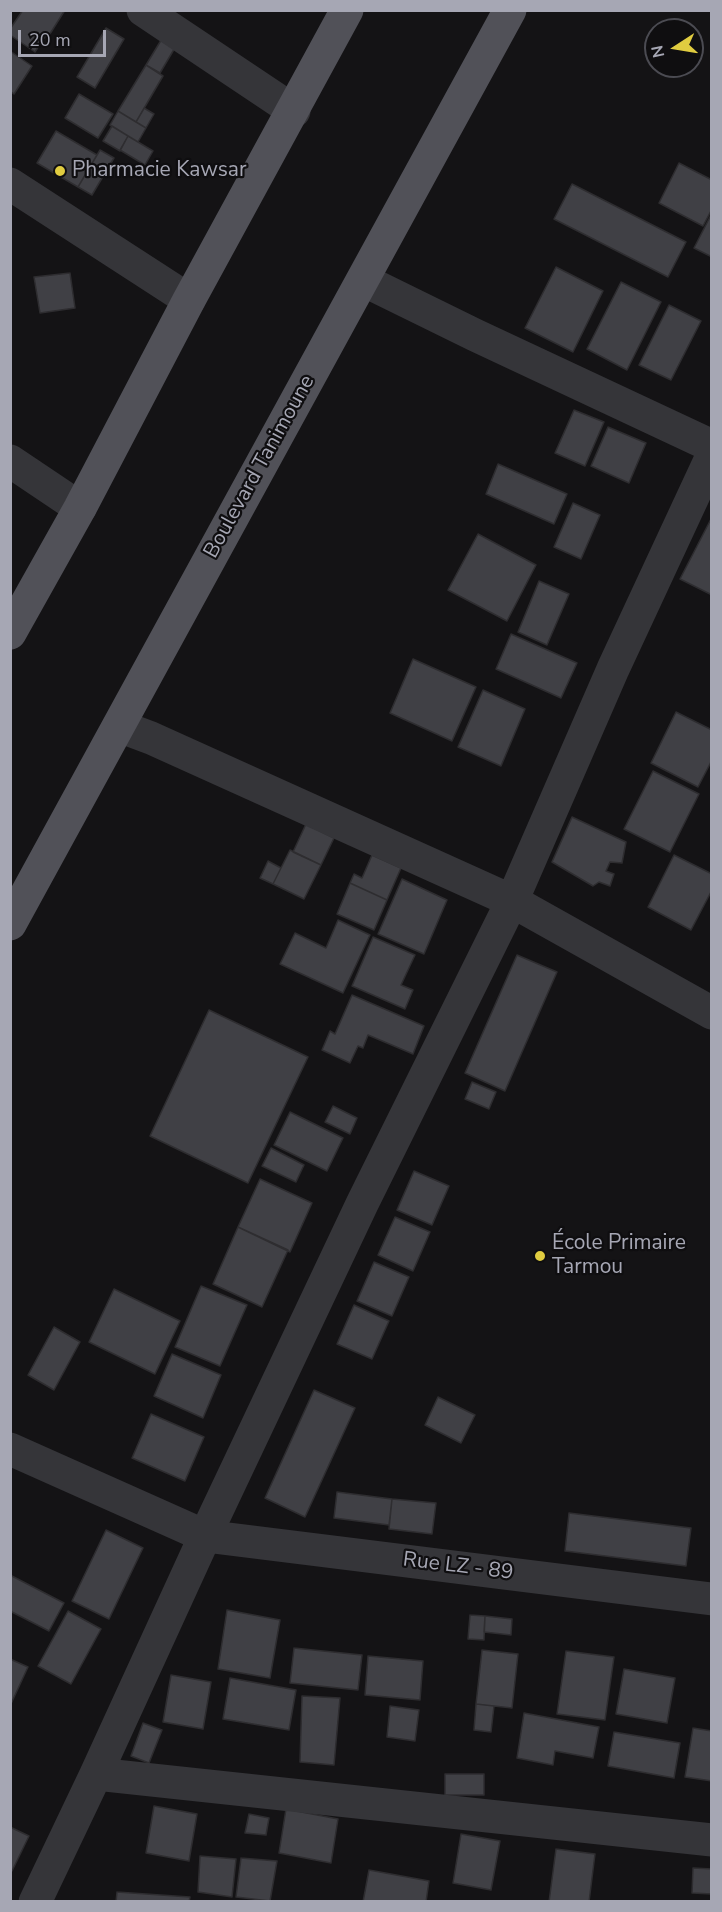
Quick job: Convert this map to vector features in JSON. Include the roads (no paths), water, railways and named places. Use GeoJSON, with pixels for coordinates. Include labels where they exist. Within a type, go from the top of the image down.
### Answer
{"type":"FeatureCollection","features":[{"type":"Feature","properties":{"kind":"main road"},"geometry":{"type":"LineString","coordinates":[[10,633],[80,508],[189,300],[347,10]]}},
{"type":"Feature","properties":{"kind":"main road","name":"Boulevard Tanimoune"},"geometry":{"type":"LineString","coordinates":[[10,924],[510,10]]}},
{"type":"Feature","properties":{"kind":"street"},"geometry":{"type":"LineString","coordinates":[[143,10],[294,111]]}},
{"type":"Feature","properties":{"kind":"street"},"geometry":{"type":"LineString","coordinates":[[10,184],[189,300]]}},
{"type":"Feature","properties":{"kind":"street"},"geometry":{"type":"LineString","coordinates":[[363,280],[711,446]]}},
{"type":"Feature","properties":{"kind":"street"},"geometry":{"type":"LineString","coordinates":[[35,1902],[362,1204],[512,901],[613,669],[711,456]]}},
{"type":"Feature","properties":{"kind":"street"},"geometry":{"type":"LineString","coordinates":[[10,461],[80,508]]}},
{"type":"Feature","properties":{"kind":"street"},"geometry":{"type":"LineString","coordinates":[[119,726],[171,747],[512,901],[711,1013]]}},
{"type":"Feature","properties":{"kind":"street","name":"Rue LZ - 89"},"geometry":{"type":"LineString","coordinates":[[10,1449],[205,1536],[711,1599]]}},
{"type":"Feature","properties":{"kind":"street"},"geometry":{"type":"LineString","coordinates":[[96,1774],[711,1840]]}},
{"type":"Feature","properties":{"kind":"place","name":"Pharmacie Kawsar"},"geometry":{"type":"Point","coordinates":[60,171]}},
{"type":"Feature","properties":{"kind":"place","name":"École Primaire Tarmou"},"geometry":{"type":"Point","coordinates":[540,1256]}}]}
